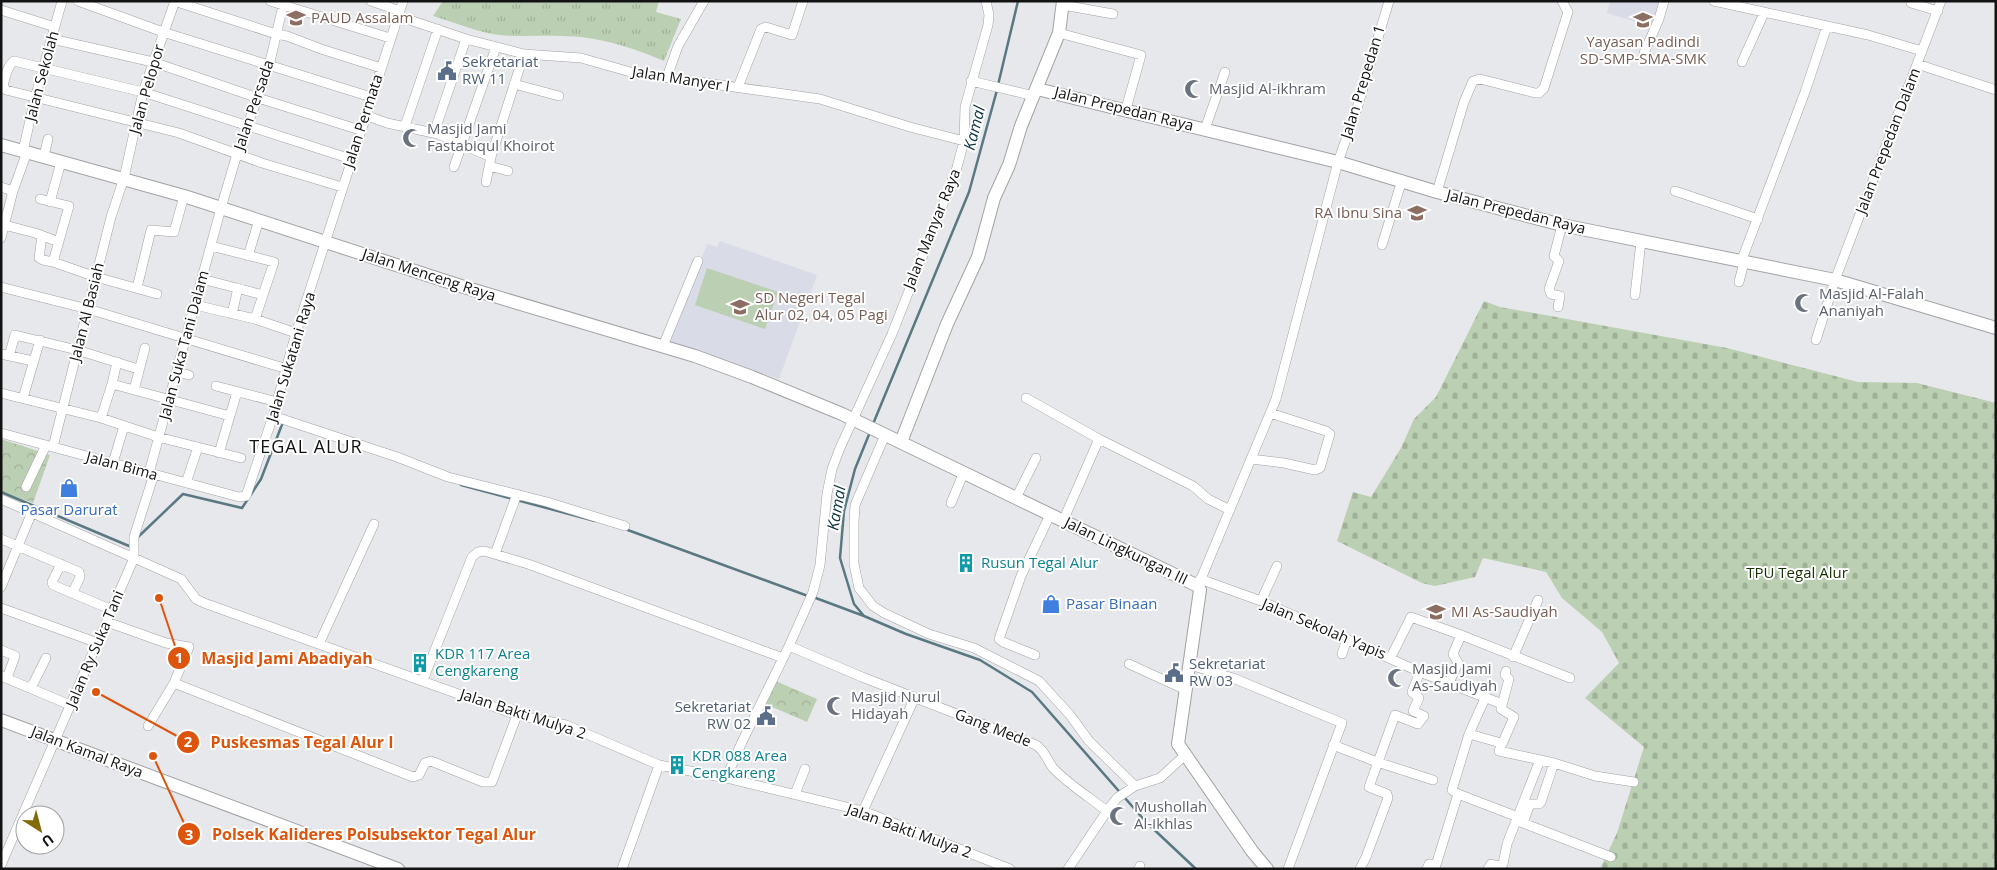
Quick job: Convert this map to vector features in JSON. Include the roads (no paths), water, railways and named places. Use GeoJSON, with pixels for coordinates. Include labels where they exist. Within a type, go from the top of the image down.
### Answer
{"type":"FeatureCollection","features":[{"type":"Feature","properties":{"kind":"street","name":"Jalan Sekolah"},"geometry":{"type":"LineString","coordinates":[[1,238],[3,224],[25,151],[35,98],[62,1]]}},
{"type":"Feature","properties":{"kind":"street"},"geometry":{"type":"LineString","coordinates":[[78,1],[163,32],[371,97]]}},
{"type":"Feature","properties":{"kind":"street"},"geometry":{"type":"LineString","coordinates":[[174,1],[287,36],[321,50],[380,68]]}},
{"type":"Feature","properties":{"kind":"street","name":"Jalan Pelopor"},"geometry":{"type":"LineString","coordinates":[[124,178],[143,92],[174,1]]}},
{"type":"Feature","properties":{"kind":"street"},"geometry":{"type":"LineString","coordinates":[[270,1],[284,3],[390,38]]}},
{"type":"Feature","properties":{"kind":"street","name":"Jalan Manyer I"},"geometry":{"type":"LineString","coordinates":[[371,1],[466,39],[524,54],[581,58],[634,73],[820,99],[910,127],[964,141]]}},
{"type":"Feature","properties":{"kind":"street","name":"Jalan Permata"},"geometry":{"type":"LineString","coordinates":[[326,242],[360,130],[403,1]]}},
{"type":"Feature","properties":{"kind":"street"},"geometry":{"type":"LineString","coordinates":[[667,77],[678,46],[704,1]]}},
{"type":"Feature","properties":{"kind":"street"},"geometry":{"type":"LineString","coordinates":[[738,87],[761,29],[766,27],[792,34],[803,1]]}},
{"type":"Feature","properties":{"kind":"street","name":"Jalan Manyar Raya"},"geometry":{"type":"LineString","coordinates":[[726,778],[813,592],[820,565],[827,494],[832,470],[840,448],[858,422],[956,171],[964,141],[965,107],[988,25],[989,15],[986,1]]}},
{"type":"Feature","properties":{"kind":"street","name":"Jalan Prepedan 1"},"geometry":{"type":"LineString","coordinates":[[1270,413],[1276,399],[1338,162],[1358,105],[1388,1]]}},
{"type":"Feature","properties":{"kind":"street"},"geometry":{"type":"LineString","coordinates":[[1437,192],[1464,102],[1473,81],[1479,79],[1530,92],[1542,91],[1568,12],[1562,1]]}},
{"type":"Feature","properties":{"kind":"street"},"geometry":{"type":"LineString","coordinates":[[1644,53],[1664,1]]}},
{"type":"Feature","properties":{"kind":"street"},"geometry":{"type":"LineString","coordinates":[[1714,1],[1868,35],[1922,51]]}},
{"type":"Feature","properties":{"kind":"street","name":"Jalan Prepedan Dalam"},"geometry":{"type":"LineString","coordinates":[[1816,340],[1835,280],[1941,1]]}},
{"type":"Feature","properties":{"kind":"street","name":"Jalan Persada"},"geometry":{"type":"LineString","coordinates":[[220,212],[237,154],[269,66],[284,3]]}},
{"type":"Feature","properties":{"kind":"street"},"geometry":{"type":"LineString","coordinates":[[1063,3],[1112,14]]}},
{"type":"Feature","properties":{"kind":"street","name":"Jalan Prepedan Raya"},"geometry":{"type":"LineString","coordinates":[[901,442],[947,324],[978,257],[994,198],[1059,34],[1063,3]]}},
{"type":"Feature","properties":{"kind":"street"},"geometry":{"type":"LineString","coordinates":[[1910,3],[1938,11]]}},
{"type":"Feature","properties":{"kind":"street"},"geometry":{"type":"LineString","coordinates":[[1,10],[55,27]]}},
{"type":"Feature","properties":{"kind":"street"},"geometry":{"type":"LineString","coordinates":[[1742,62],[1764,13]]}},
{"type":"Feature","properties":{"kind":"street"},"geometry":{"type":"LineString","coordinates":[[1739,282],[1743,262],[1827,26]]}},
{"type":"Feature","properties":{"kind":"street"},"geometry":{"type":"LineString","coordinates":[[405,126],[438,29]]}},
{"type":"Feature","properties":{"kind":"street"},"geometry":{"type":"LineString","coordinates":[[1059,34],[1141,55],[1126,109]]}},
{"type":"Feature","properties":{"kind":"street"},"geometry":{"type":"LineString","coordinates":[[52,39],[154,62],[258,98],[360,130]]}},
{"type":"Feature","properties":{"kind":"street"},"geometry":{"type":"LineString","coordinates":[[434,133],[466,39]]}},
{"type":"Feature","properties":{"kind":"street"},"geometry":{"type":"LineString","coordinates":[[454,167],[496,47]]}},
{"type":"Feature","properties":{"kind":"street"},"geometry":{"type":"LineString","coordinates":[[486,182],[491,156],[524,54]]}},
{"type":"Feature","properties":{"kind":"street"},"geometry":{"type":"LineString","coordinates":[[342,187],[237,154],[179,133],[5,90],[3,78],[13,61],[143,92],[351,159]]}},
{"type":"Feature","properties":{"kind":"street"},"geometry":{"type":"LineString","coordinates":[[1917,64],[1996,90]]}},
{"type":"Feature","properties":{"kind":"street"},"geometry":{"type":"LineString","coordinates":[[1205,129],[1225,72]]}},
{"type":"Feature","properties":{"kind":"street"},"geometry":{"type":"LineString","coordinates":[[972,81],[1015,90],[1036,92]]}},
{"type":"Feature","properties":{"kind":"street"},"geometry":{"type":"LineString","coordinates":[[514,84],[559,96]]}},
{"type":"Feature","properties":{"kind":"street","name":"Jalan Prepedan Raya"},"geometry":{"type":"LineString","coordinates":[[1036,92],[1126,109],[1338,162],[1437,192],[1562,225],[1835,280],[1996,328]]}},
{"type":"Feature","properties":{"kind":"street"},"geometry":{"type":"LineString","coordinates":[[365,115],[387,123],[434,133],[491,156]]}},
{"type":"Feature","properties":{"kind":"street"},"geometry":{"type":"LineString","coordinates":[[44,156],[48,139]]}},
{"type":"Feature","properties":{"kind":"street","name":"Jalan Menceng Raya"},"geometry":{"type":"LineString","coordinates":[[1,145],[184,196],[220,212],[259,220],[464,288],[663,346],[795,393],[858,422]]}},
{"type":"Feature","properties":{"kind":"street"},"geometry":{"type":"LineString","coordinates":[[50,202],[61,162]]}},
{"type":"Feature","properties":{"kind":"street"},"geometry":{"type":"LineString","coordinates":[[489,166],[508,171]]}},
{"type":"Feature","properties":{"kind":"street","name":"Jalan Al Basiah"},"geometry":{"type":"LineString","coordinates":[[26,487],[49,446],[63,408],[96,277],[124,178]]}},
{"type":"Feature","properties":{"kind":"street"},"geometry":{"type":"LineString","coordinates":[[1382,245],[1402,180]]}},
{"type":"Feature","properties":{"kind":"street"},"geometry":{"type":"LineString","coordinates":[[1,187],[14,191]]}},
{"type":"Feature","properties":{"kind":"street"},"geometry":{"type":"LineString","coordinates":[[1675,192],[1758,219]]}},
{"type":"Feature","properties":{"kind":"street"},"geometry":{"type":"LineString","coordinates":[[137,288],[151,230],[174,232],[184,196]]}},
{"type":"Feature","properties":{"kind":"street"},"geometry":{"type":"LineString","coordinates":[[40,199],[69,206],[54,262]]}},
{"type":"Feature","properties":{"kind":"street","name":"Jalan Suka Tani Dalam"},"geometry":{"type":"LineString","coordinates":[[151,473],[158,437],[220,212]]}},
{"type":"Feature","properties":{"kind":"street"},"geometry":{"type":"LineString","coordinates":[[248,256],[259,220]]}},
{"type":"Feature","properties":{"kind":"street"},"geometry":{"type":"LineString","coordinates":[[3,224],[59,242]]}},
{"type":"Feature","properties":{"kind":"street"},"geometry":{"type":"LineString","coordinates":[[1558,307],[1560,296],[1551,294],[1549,289],[1559,261],[1554,256],[1562,225]]}},
{"type":"Feature","properties":{"kind":"street"},"geometry":{"type":"LineString","coordinates":[[42,236],[39,258],[96,277],[157,294]]}},
{"type":"Feature","properties":{"kind":"street"},"geometry":{"type":"LineString","coordinates":[[1634,295],[1641,241]]}},
{"type":"Feature","properties":{"kind":"street","name":"Jalan Sukatani Raya"},"geometry":{"type":"LineString","coordinates":[[243,497],[248,492],[273,416],[296,333],[326,242]]}},
{"type":"Feature","properties":{"kind":"street"},"geometry":{"type":"LineString","coordinates":[[211,246],[274,262],[255,319]]}},
{"type":"Feature","properties":{"kind":"street"},"geometry":{"type":"LineString","coordinates":[[663,346],[698,261]]}},
{"type":"Feature","properties":{"kind":"street"},"geometry":{"type":"LineString","coordinates":[[202,279],[263,295]]}},
{"type":"Feature","properties":{"kind":"street"},"geometry":{"type":"LineString","coordinates":[[1,287],[88,309],[287,369]]}},
{"type":"Feature","properties":{"kind":"street"},"geometry":{"type":"LineString","coordinates":[[232,314],[238,288]]}},
{"type":"Feature","properties":{"kind":"street"},"geometry":{"type":"LineString","coordinates":[[195,305],[255,319],[296,333]]}},
{"type":"Feature","properties":{"kind":"street"},"geometry":{"type":"LineString","coordinates":[[33,361],[5,355],[15,335],[77,350],[138,369]]}},
{"type":"Feature","properties":{"kind":"street"},"geometry":{"type":"LineString","coordinates":[[23,398],[40,340]]}},
{"type":"Feature","properties":{"kind":"street"},"geometry":{"type":"LineString","coordinates":[[134,390],[145,348]]}},
{"type":"Feature","properties":{"kind":"street"},"geometry":{"type":"LineString","coordinates":[[101,418],[117,362]]}},
{"type":"Feature","properties":{"kind":"street"},"geometry":{"type":"LineString","coordinates":[[177,372],[189,375]]}},
{"type":"Feature","properties":{"kind":"street"},"geometry":{"type":"LineString","coordinates":[[112,384],[230,416]]}},
{"type":"Feature","properties":{"kind":"street"},"geometry":{"type":"LineString","coordinates":[[216,386],[277,402]]}},
{"type":"Feature","properties":{"kind":"street"},"geometry":{"type":"LineString","coordinates":[[219,453],[237,392]]}},
{"type":"Feature","properties":{"kind":"street"},"geometry":{"type":"LineString","coordinates":[[1,393],[101,418],[158,437],[241,458]]}},
{"type":"Feature","properties":{"kind":"street"},"geometry":{"type":"LineString","coordinates":[[1026,398],[1099,439],[1193,486],[1208,499],[1230,510]]}},
{"type":"Feature","properties":{"kind":"street"},"geometry":{"type":"LineString","coordinates":[[1199,582],[1270,413],[1326,431],[1330,434],[1320,468],[1315,470],[1284,463],[1251,459]]}},
{"type":"Feature","properties":{"kind":"street"},"geometry":{"type":"LineString","coordinates":[[273,416],[397,457],[448,477],[516,498],[626,526]]}},
{"type":"Feature","properties":{"kind":"street","name":"Jalan Lingkungan III"},"geometry":{"type":"LineString","coordinates":[[858,422],[1050,515],[1199,582],[1200,590],[1178,744],[1184,756],[1267,869]]}},
{"type":"Feature","properties":{"kind":"street"},"geometry":{"type":"LineString","coordinates":[[113,463],[124,426]]}},
{"type":"Feature","properties":{"kind":"street","name":"Jalan Bima"},"geometry":{"type":"LineString","coordinates":[[1,433],[243,497]]}},
{"type":"Feature","properties":{"kind":"street"},"geometry":{"type":"LineString","coordinates":[[882,434],[855,505],[854,564],[859,588],[864,596],[877,610],[929,634],[974,648],[1039,681],[1070,715],[1089,741],[1133,787]]}},
{"type":"Feature","properties":{"kind":"street"},"geometry":{"type":"LineString","coordinates":[[1063,521],[1099,439]]}},
{"type":"Feature","properties":{"kind":"street"},"geometry":{"type":"LineString","coordinates":[[186,483],[198,447]]}},
{"type":"Feature","properties":{"kind":"street"},"geometry":{"type":"LineString","coordinates":[[1016,498],[1036,458]]}},
{"type":"Feature","properties":{"kind":"street"},"geometry":{"type":"LineString","coordinates":[[950,503],[964,472]]}},
{"type":"Feature","properties":{"kind":"street","name":"Jalan Ry Suka Tani"},"geometry":{"type":"LineString","coordinates":[[1,865],[134,558],[134,541],[151,473]]}},
{"type":"Feature","properties":{"kind":"street"},"geometry":{"type":"LineString","coordinates":[[495,554],[516,498]]}},
{"type":"Feature","properties":{"kind":"street"},"geometry":{"type":"LineString","coordinates":[[1,499],[134,558]]}},
{"type":"Feature","properties":{"kind":"street"},"geometry":{"type":"LineString","coordinates":[[1,587],[32,512]]}},
{"type":"Feature","properties":{"kind":"street"},"geometry":{"type":"LineString","coordinates":[[1036,655],[1003,642],[999,638],[1025,566],[1050,515]]}},
{"type":"Feature","properties":{"kind":"street"},"geometry":{"type":"LineString","coordinates":[[319,644],[374,524]]}},
{"type":"Feature","properties":{"kind":"street"},"geometry":{"type":"LineString","coordinates":[[1,539],[80,574],[73,592]]}},
{"type":"Feature","properties":{"kind":"street"},"geometry":{"type":"LineString","coordinates":[[423,680],[472,557],[481,551],[528,564],[783,658]]}},
{"type":"Feature","properties":{"kind":"street","name":"Jalan Bakti Mulya 2"},"geometry":{"type":"LineString","coordinates":[[134,558],[181,579],[196,599],[204,603],[517,715],[566,725],[659,765],[726,778],[862,811],[1010,869]]}},
{"type":"Feature","properties":{"kind":"street"},"geometry":{"type":"LineString","coordinates":[[61,564],[52,584],[112,610]]}},
{"type":"Feature","properties":{"kind":"street"},"geometry":{"type":"LineString","coordinates":[[1261,601],[1277,566]]}},
{"type":"Feature","properties":{"kind":"street","name":"Jalan Sekolah Yapis"},"geometry":{"type":"LineString","coordinates":[[1199,582],[1261,601],[1420,672],[1486,696],[1502,704]]}},
{"type":"Feature","properties":{"kind":"street"},"geometry":{"type":"LineString","coordinates":[[1513,656],[1538,600]]}},
{"type":"Feature","properties":{"kind":"street"},"geometry":{"type":"LineString","coordinates":[[1,608],[98,643]]}},
{"type":"Feature","properties":{"kind":"street"},"geometry":{"type":"LineString","coordinates":[[1391,658],[1411,617],[1570,678]]}},
{"type":"Feature","properties":{"kind":"street"},"geometry":{"type":"LineString","coordinates":[[107,622],[166,643],[189,647],[174,683],[148,726]]}},
{"type":"Feature","properties":{"kind":"street"},"geometry":{"type":"LineString","coordinates":[[1449,683],[1458,663],[1453,654],[1462,636]]}},
{"type":"Feature","properties":{"kind":"street"},"geometry":{"type":"LineString","coordinates":[[1342,654],[1347,639]]}},
{"type":"Feature","properties":{"kind":"street","name":"Gang Mede"},"geometry":{"type":"LineString","coordinates":[[789,646],[1042,749],[1050,763],[1061,775],[1107,811]]}},
{"type":"Feature","properties":{"kind":"street"},"geometry":{"type":"LineString","coordinates":[[1,650],[15,656],[4,677],[70,705]]}},
{"type":"Feature","properties":{"kind":"street"},"geometry":{"type":"LineString","coordinates":[[31,688],[46,658]]}},
{"type":"Feature","properties":{"kind":"street"},"geometry":{"type":"LineString","coordinates":[[1129,664],[1186,690]]}},
{"type":"Feature","properties":{"kind":"street"},"geometry":{"type":"LineString","coordinates":[[1190,665],[1233,678],[1339,721],[1342,724],[1288,869]]}},
{"type":"Feature","properties":{"kind":"street"},"geometry":{"type":"LineString","coordinates":[[1506,671],[1505,675],[1509,679],[1502,709],[1514,715],[1514,717],[1498,751],[1554,763],[1595,776],[1633,782]]}},
{"type":"Feature","properties":{"kind":"street"},"geometry":{"type":"LineString","coordinates":[[1360,869],[1388,798],[1387,794],[1369,787],[1395,715],[1418,724],[1424,716],[1413,711],[1419,698],[1412,692],[1420,672]]}},
{"type":"Feature","properties":{"kind":"street"},"geometry":{"type":"LineString","coordinates":[[174,683],[413,777],[419,775],[425,763],[431,761],[483,782],[492,782],[517,715]]}},
{"type":"Feature","properties":{"kind":"street"},"geometry":{"type":"LineString","coordinates":[[1486,696],[1469,734],[1452,790],[1607,856]]}},
{"type":"Feature","properties":{"kind":"street"},"geometry":{"type":"LineString","coordinates":[[862,811],[915,697]]}},
{"type":"Feature","properties":{"kind":"street","name":"Jalan Kamal Raya"},"geometry":{"type":"LineString","coordinates":[[1,720],[398,869]]}},
{"type":"Feature","properties":{"kind":"street"},"geometry":{"type":"LineString","coordinates":[[1469,734],[1501,743]]}},
{"type":"Feature","properties":{"kind":"street"},"geometry":{"type":"LineString","coordinates":[[1333,745],[1377,762],[1433,780]]}},
{"type":"Feature","properties":{"kind":"street"},"geometry":{"type":"LineString","coordinates":[[1068,869],[1117,798],[1133,787],[1160,778],[1184,756]]}},
{"type":"Feature","properties":{"kind":"street"},"geometry":{"type":"LineString","coordinates":[[1488,869],[1490,864],[1500,866],[1503,864],[1507,844],[1519,820],[1540,760]]}},
{"type":"Feature","properties":{"kind":"street"},"geometry":{"type":"LineString","coordinates":[[1519,820],[1530,804],[1539,804],[1541,802],[1554,763]]}},
{"type":"Feature","properties":{"kind":"street"},"geometry":{"type":"LineString","coordinates":[[622,869],[659,765]]}},
{"type":"Feature","properties":{"kind":"street"},"geometry":{"type":"LineString","coordinates":[[795,794],[805,769]]}},
{"type":"Feature","properties":{"kind":"street"},"geometry":{"type":"LineString","coordinates":[[1428,869],[1429,864],[1436,865],[1458,794]]}},
{"type":"Feature","properties":{"kind":"waterway","name":"Kamal"},"geometry":{"type":"LineString","coordinates":[[998,85],[1018,1]]}},
{"type":"Feature","properties":{"kind":"waterway","name":"Kamal"},"geometry":{"type":"LineString","coordinates":[[873,424],[969,192],[997,90]]}},
{"type":"Feature","properties":{"kind":"waterway"},"geometry":{"type":"LineString","coordinates":[[137,538],[183,494],[242,508],[261,479],[283,422]]}},
{"type":"Feature","properties":{"kind":"waterway","name":"Kamal"},"geometry":{"type":"LineString","coordinates":[[870,432],[855,469],[844,511],[840,558],[854,604],[864,616],[906,634],[980,660],[1032,692],[1146,822],[1196,869]]}},
{"type":"Feature","properties":{"kind":"waterway"},"geometry":{"type":"LineString","coordinates":[[461,485],[595,521]]}},
{"type":"Feature","properties":{"kind":"waterway"},"geometry":{"type":"LineString","coordinates":[[1,492],[129,546],[132,544]]}},
{"type":"Feature","properties":{"kind":"waterway"},"geometry":{"type":"LineString","coordinates":[[625,529],[808,596]]}},
{"type":"Feature","properties":{"kind":"waterway"},"geometry":{"type":"LineString","coordinates":[[813,597],[864,616]]}},
{"type":"Feature","properties":{"kind":"place","name":"PAUD Assalam"},"geometry":{"type":"Point","coordinates":[296,18]}},
{"type":"Feature","properties":{"kind":"place","name":"Yayasan Padindi SD-SMP-SMA-SMK"},"geometry":{"type":"Point","coordinates":[1643,20]}},
{"type":"Feature","properties":{"kind":"place","name":"Sekretariat RW 11"},"geometry":{"type":"Point","coordinates":[447,71]}},
{"type":"Feature","properties":{"kind":"place","name":"Masjid Al-ikhram"},"geometry":{"type":"Point","coordinates":[1194,89]}},
{"type":"Feature","properties":{"kind":"place","name":"Masjid Jami Fastabiqul Khoirot"},"geometry":{"type":"Point","coordinates":[412,138]}},
{"type":"Feature","properties":{"kind":"place","name":"RA Ibnu Sina"},"geometry":{"type":"Point","coordinates":[1417,213]}},
{"type":"Feature","properties":{"kind":"place","name":"Masjid Al-Falah Ananiyah"},"geometry":{"type":"Point","coordinates":[1804,303]}},
{"type":"Feature","properties":{"kind":"place","name":"SD Negeri Tegal Alur 02, 04, 05 Pagi"},"geometry":{"type":"Point","coordinates":[740,307]}},
{"type":"Feature","properties":{"kind":"place","name":"Pasar Darurat"},"geometry":{"type":"Point","coordinates":[69,488]}},
{"type":"Feature","properties":{"kind":"place","name":"Rusun Tegal Alur"},"geometry":{"type":"Point","coordinates":[966,563]}},
{"type":"Feature","properties":{"kind":"place","name":"Masjid Jami Abadiyah"},"geometry":{"type":"Point","coordinates":[159,598]}},
{"type":"Feature","properties":{"kind":"place","name":"Pasar Binaan"},"geometry":{"type":"Point","coordinates":[1051,604]}},
{"type":"Feature","properties":{"kind":"place","name":"MI As-Saudiyah"},"geometry":{"type":"Point","coordinates":[1436,612]}},
{"type":"Feature","properties":{"kind":"place","name":"KDR 117 Area Cengkareng"},"geometry":{"type":"Point","coordinates":[420,663]}},
{"type":"Feature","properties":{"kind":"place","name":"Sekretariat RW 03"},"geometry":{"type":"Point","coordinates":[1174,673]}},
{"type":"Feature","properties":{"kind":"place","name":"Masjid Jami As-Saudiyah"},"geometry":{"type":"Point","coordinates":[1397,678]}},
{"type":"Feature","properties":{"kind":"place","name":"Puskesmas Tegal Alur I"},"geometry":{"type":"Point","coordinates":[96,692]}},
{"type":"Feature","properties":{"kind":"place","name":"Masjid Nurul Hidayah"},"geometry":{"type":"Point","coordinates":[836,706]}},
{"type":"Feature","properties":{"kind":"place","name":"Sekretariat RW 02"},"geometry":{"type":"Point","coordinates":[766,716]}},
{"type":"Feature","properties":{"kind":"place","name":"Polsek Kalideres Polsubsektor Tegal Alur"},"geometry":{"type":"Point","coordinates":[153,756]}},
{"type":"Feature","properties":{"kind":"place","name":"KDR 088 Area Cengkareng"},"geometry":{"type":"Point","coordinates":[677,765]}},
{"type":"Feature","properties":{"kind":"place","name":"Mushollah Al-Ikhlas"},"geometry":{"type":"Point","coordinates":[1119,816]}},
{"type":"Feature","properties":{"kind":"district","name":"TEGAL ALUR"},"geometry":{"type":"Point","coordinates":[306,447]}},
{"type":"Feature","properties":{"kind":"park label","name":"TPU Tegal Alur"},"geometry":{"type":"Point","coordinates":[1797,573]}}]}
